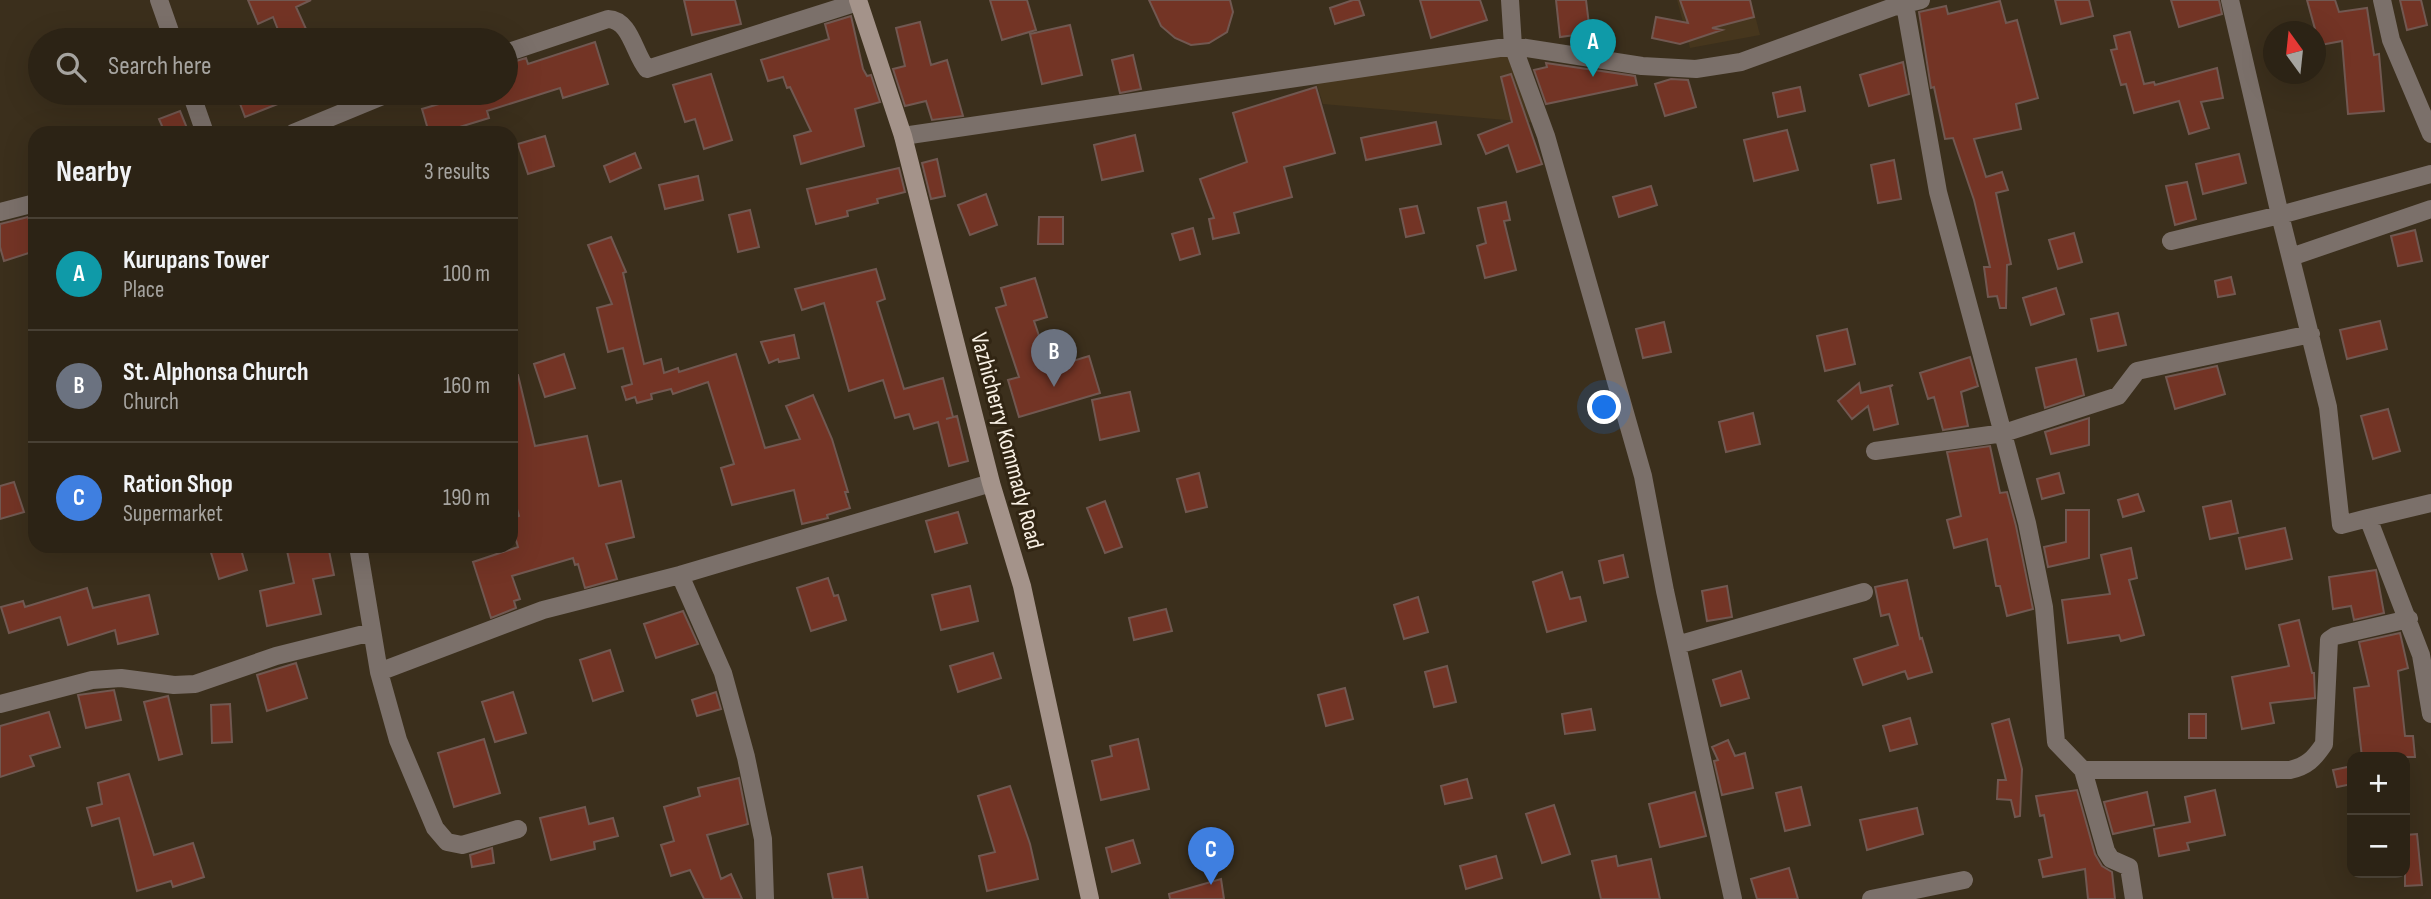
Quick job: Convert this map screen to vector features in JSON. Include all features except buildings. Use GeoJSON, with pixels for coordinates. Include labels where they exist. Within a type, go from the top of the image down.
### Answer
{"type":"FeatureCollection","features":[{"type":"Feature","properties":{"kind":"main road","name":"Vazhicherry Kommady Road"},"geometry":{"type":"LineString","coordinates":[[858,1],[903,136],[991,483],[1022,586],[1090,899]]}},
{"type":"Feature","properties":{"kind":"street"},"geometry":{"type":"LineString","coordinates":[[159,0],[169,28]]}},
{"type":"Feature","properties":{"kind":"street"},"geometry":{"type":"LineString","coordinates":[[1510,0],[1513,46],[1546,136],[1643,476],[1733,899]]}},
{"type":"Feature","properties":{"kind":"street"},"geometry":{"type":"LineString","coordinates":[[2230,0],[2280,215],[2329,407],[2341,525],[2431,503]]}},
{"type":"Feature","properties":{"kind":"street"},"geometry":{"type":"LineString","coordinates":[[2382,0],[2391,40],[2427,112],[2431,134]]}},
{"type":"Feature","properties":{"kind":"street"},"geometry":{"type":"LineString","coordinates":[[518,49],[608,19],[615,20],[624,26],[647,69],[858,1]]}},
{"type":"Feature","properties":{"kind":"street"},"geometry":{"type":"LineString","coordinates":[[903,136],[1513,46],[1642,66],[1696,69],[1741,62],[1903,3],[1938,192],[2027,523],[2044,607],[2056,742],[2082,770],[2106,851],[2111,859],[2129,867],[2133,899]]}},
{"type":"Feature","properties":{"kind":"street"},"geometry":{"type":"LineString","coordinates":[[195,105],[203,126]]}},
{"type":"Feature","properties":{"kind":"street"},"geometry":{"type":"LineString","coordinates":[[310,126],[361,105]]}},
{"type":"Feature","properties":{"kind":"street"},"geometry":{"type":"LineString","coordinates":[[2171,241],[2431,174]]}},
{"type":"Feature","properties":{"kind":"street"},"geometry":{"type":"LineString","coordinates":[[0,212],[28,205]]}},
{"type":"Feature","properties":{"kind":"street"},"geometry":{"type":"LineString","coordinates":[[2291,257],[2431,209]]}},
{"type":"Feature","properties":{"kind":"street"},"geometry":{"type":"LineString","coordinates":[[1875,451],[2004,433],[2118,396],[2137,371],[2311,334]]}},
{"type":"Feature","properties":{"kind":"street"},"geometry":{"type":"LineString","coordinates":[[379,671],[543,610],[680,575],[991,483]]}},
{"type":"Feature","properties":{"kind":"street"},"geometry":{"type":"LineString","coordinates":[[2368,518],[2421,654],[2431,713]]}},
{"type":"Feature","properties":{"kind":"street"},"geometry":{"type":"LineString","coordinates":[[359,553],[379,671],[398,740],[435,828],[446,842],[462,845],[518,830]]}},
{"type":"Feature","properties":{"kind":"street"},"geometry":{"type":"LineString","coordinates":[[680,575],[723,673],[746,757],[763,839],[765,899]]}},
{"type":"Feature","properties":{"kind":"street"},"geometry":{"type":"LineString","coordinates":[[1677,645],[1864,592]]}},
{"type":"Feature","properties":{"kind":"street"},"geometry":{"type":"LineString","coordinates":[[2082,770],[2290,770],[2304,767],[2315,758],[2324,744],[2329,640],[2335,636],[2409,619]]}},
{"type":"Feature","properties":{"kind":"street"},"geometry":{"type":"LineString","coordinates":[[0,704],[92,680],[121,678],[174,685],[195,684],[276,656],[372,632]]}},
{"type":"Feature","properties":{"kind":"street"},"geometry":{"type":"LineString","coordinates":[[1871,899],[1964,880]]}},
{"type":"Feature","properties":{"kind":"shaded area"},"geometry":{"type":"Polygon","coordinates":[[[1677,0],[1751,0],[1760,35],[1690,48],[1677,0]]]}},
{"type":"Feature","properties":{"kind":"shaded area"},"geometry":{"type":"Polygon","coordinates":[[[1507,41],[1540,123],[1323,104],[1313,73],[1507,41]]]}},
{"type":"Feature","properties":{"kind":"place","name":"Kurupans Tower"},"geometry":{"type":"Point","coordinates":[1593,77]}},
{"type":"Feature","properties":{"kind":"place","name":"St. Alphonsa Church"},"geometry":{"type":"Point","coordinates":[1054,387]}},
{"type":"Feature","properties":{"kind":"place","name":"Ration Shop"},"geometry":{"type":"Point","coordinates":[1211,885]}}]}
